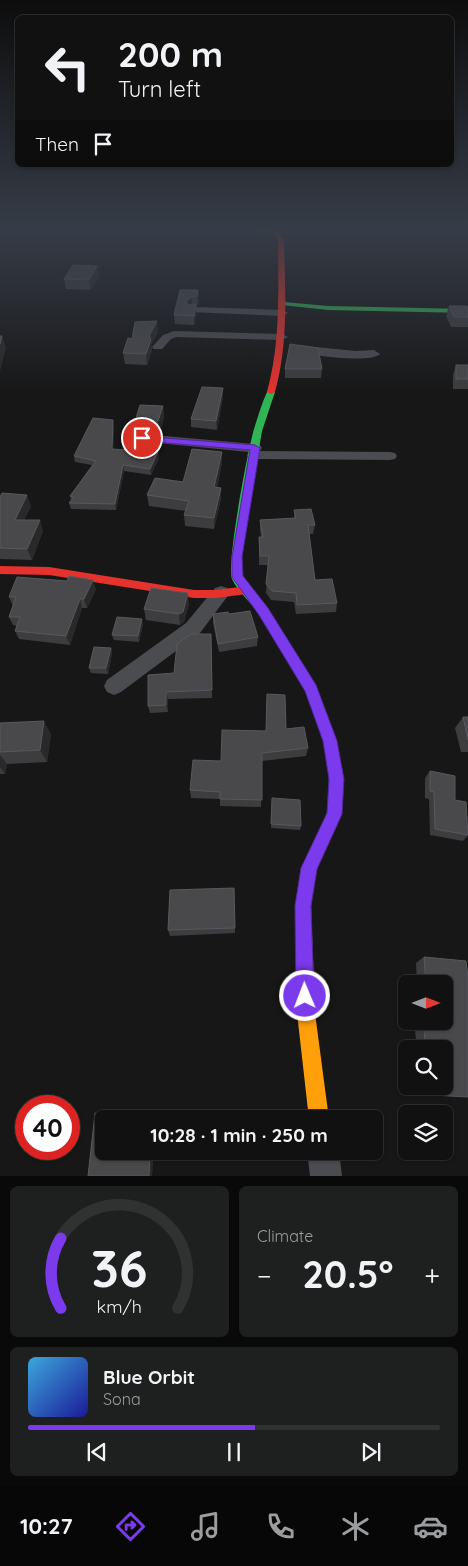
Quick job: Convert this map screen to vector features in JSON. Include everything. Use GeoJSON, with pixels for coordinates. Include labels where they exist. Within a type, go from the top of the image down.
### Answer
{"type":"FeatureCollection","features":[{"type":"Feature","properties":{"kind":"street"},"geometry":{"type":"LineString","coordinates":[[282,284],[284,309],[281,342],[274,383],[258,431],[254,452],[237,557],[237,577],[263,611],[311,689],[330,741],[336,779],[335,814],[309,868],[303,906],[306,1013],[318,1110]]}},
{"type":"Feature","properties":{"kind":"street"},"geometry":{"type":"LineString","coordinates":[[193,310],[328,308],[468,311]]}},
{"type":"Feature","properties":{"kind":"street"},"geometry":{"type":"LineString","coordinates":[[158,348],[166,337],[174,334],[281,342],[356,355],[374,354]]}},
{"type":"Feature","properties":{"kind":"street"},"geometry":{"type":"LineString","coordinates":[[142,438],[254,452],[390,456]]}},
{"type":"Feature","properties":{"kind":"street"},"geometry":{"type":"LineString","coordinates":[[0,570],[49,571],[194,594],[247,590]]}},
{"type":"Feature","properties":{"kind":"street"},"geometry":{"type":"LineString","coordinates":[[114,686],[193,628],[221,593]]}},
{"type":"Feature","properties":{"kind":"street"},"geometry":{"type":"LineString","coordinates":[[324,1160],[326,1176]]}},
{"type":"Feature","properties":{"kind":"building"},"geometry":{"type":"Polygon","coordinates":[[[180,290],[198,290],[197,296],[186,301],[188,305],[196,305],[194,316],[174,315],[180,290]]]}},
{"type":"Feature","properties":{"kind":"building"},"geometry":{"type":"Polygon","coordinates":[[[449,306],[467,306],[468,317],[454,317],[449,306]]]}},
{"type":"Feature","properties":{"kind":"building"},"geometry":{"type":"Polygon","coordinates":[[[157,321],[149,336],[151,339],[146,354],[123,353],[128,338],[132,339],[135,322],[157,321]]]}},
{"type":"Feature","properties":{"kind":"building"},"geometry":{"type":"Polygon","coordinates":[[[290,344],[318,348],[322,369],[285,369],[290,344]]]}},
{"type":"Feature","properties":{"kind":"building"},"geometry":{"type":"Polygon","coordinates":[[[456,365],[468,365],[468,379],[456,379],[456,365]]]}},
{"type":"Feature","properties":{"kind":"building"},"geometry":{"type":"Polygon","coordinates":[[[202,387],[223,388],[216,421],[191,419],[202,387]]]}},
{"type":"Feature","properties":{"kind":"building"},"geometry":{"type":"Polygon","coordinates":[[[140,405],[163,406],[158,421],[135,421],[140,405]]]}},
{"type":"Feature","properties":{"kind":"building"},"geometry":{"type":"Polygon","coordinates":[[[93,418],[113,420],[112,449],[158,452],[150,469],[123,465],[115,504],[69,503],[74,497],[70,496],[96,461],[74,456],[93,418]]]}},
{"type":"Feature","properties":{"kind":"building"},"geometry":{"type":"Polygon","coordinates":[[[192,449],[222,452],[214,487],[221,488],[214,518],[184,515],[189,501],[147,495],[155,478],[183,482],[192,449]]]}},
{"type":"Feature","properties":{"kind":"building"},"geometry":{"type":"Polygon","coordinates":[[[2,493],[27,495],[15,520],[40,520],[27,549],[0,548],[0,497],[2,493]]]}},
{"type":"Feature","properties":{"kind":"building"},"geometry":{"type":"Polygon","coordinates":[[[311,509],[315,525],[308,525],[315,580],[332,579],[337,603],[297,605],[296,593],[272,591],[266,584],[269,556],[260,556],[259,537],[263,537],[260,520],[296,518],[294,510],[311,509]]]}},
{"type":"Feature","properties":{"kind":"building"},"geometry":{"type":"Polygon","coordinates":[[[69,576],[93,580],[84,599],[80,599],[66,636],[15,631],[20,617],[9,617],[16,597],[9,597],[17,577],[67,581],[69,576]]]}},
{"type":"Feature","properties":{"kind":"building"},"geometry":{"type":"Polygon","coordinates":[[[151,588],[188,593],[183,612],[179,614],[144,609],[151,588]]]}},
{"type":"Feature","properties":{"kind":"building"},"geometry":{"type":"Polygon","coordinates":[[[250,611],[258,637],[218,644],[213,614],[250,611]]]}},
{"type":"Feature","properties":{"kind":"building"},"geometry":{"type":"Polygon","coordinates":[[[117,617],[142,619],[138,636],[112,635],[117,617]]]}},
{"type":"Feature","properties":{"kind":"building"},"geometry":{"type":"Polygon","coordinates":[[[191,634],[211,634],[212,690],[166,692],[166,705],[148,706],[148,675],[174,673],[177,644],[191,634]]]}},
{"type":"Feature","properties":{"kind":"building"},"geometry":{"type":"Polygon","coordinates":[[[94,647],[111,648],[106,668],[89,668],[94,647]]]}},
{"type":"Feature","properties":{"kind":"building"},"geometry":{"type":"Polygon","coordinates":[[[267,694],[285,695],[286,729],[304,727],[308,748],[262,753],[262,800],[220,799],[220,792],[190,790],[193,760],[221,761],[222,730],[266,731],[267,694]]]}},
{"type":"Feature","properties":{"kind":"building"},"geometry":{"type":"Polygon","coordinates":[[[463,717],[468,717],[468,740],[463,717]]]}},
{"type":"Feature","properties":{"kind":"building"},"geometry":{"type":"Polygon","coordinates":[[[44,721],[40,750],[0,752],[0,723],[44,721]]]}},
{"type":"Feature","properties":{"kind":"building"},"geometry":{"type":"Polygon","coordinates":[[[430,771],[455,776],[455,800],[466,802],[468,835],[435,829],[434,792],[430,791],[430,771]]]}},
{"type":"Feature","properties":{"kind":"building"},"geometry":{"type":"Polygon","coordinates":[[[272,798],[300,800],[301,826],[271,824],[272,798]]]}},
{"type":"Feature","properties":{"kind":"building"},"geometry":{"type":"Polygon","coordinates":[[[234,888],[235,928],[168,930],[170,890],[234,888]]]}},
{"type":"Feature","properties":{"kind":"building"},"geometry":{"type":"Polygon","coordinates":[[[424,957],[466,961],[468,977],[468,1097],[432,1095],[453,1095],[453,1040],[425,1040],[424,1030],[453,1030],[453,975],[425,975],[424,957]]]}},
{"type":"Feature","properties":{"kind":"building"},"geometry":{"type":"Polygon","coordinates":[[[95,1113],[95,1160],[150,1160],[149,1176],[88,1176],[95,1113]]]}},
{"type":"Feature","properties":{"kind":"traffic: fast"},"geometry":{"type":"LineString","coordinates":[[284,304],[328,308],[468,311]]}},
{"type":"Feature","properties":{"kind":"traffic: fast"},"geometry":{"type":"LineString","coordinates":[[271,392],[258,431],[244,508],[237,557],[237,577],[263,611],[311,689],[330,741],[336,779],[335,814],[330,825]]}},
{"type":"Feature","properties":{"kind":"traffic: slow"},"geometry":{"type":"LineString","coordinates":[[318,1110],[306,1013],[303,906],[309,868],[330,825]]}},
{"type":"Feature","properties":{"kind":"traffic: jam"},"geometry":{"type":"LineString","coordinates":[[271,392],[280,354],[282,335],[282,284]]}},
{"type":"Feature","properties":{"kind":"traffic: jam"},"geometry":{"type":"LineString","coordinates":[[0,570],[49,571],[194,594],[216,594],[247,590]]}},
{"type":"Feature","properties":{"kind":"route"},"geometry":{"type":"LineString","coordinates":[[142,438],[255,448],[237,557],[237,577],[263,611],[311,689],[330,741],[336,779],[335,814],[309,868],[303,906],[305,996]]}}]}
